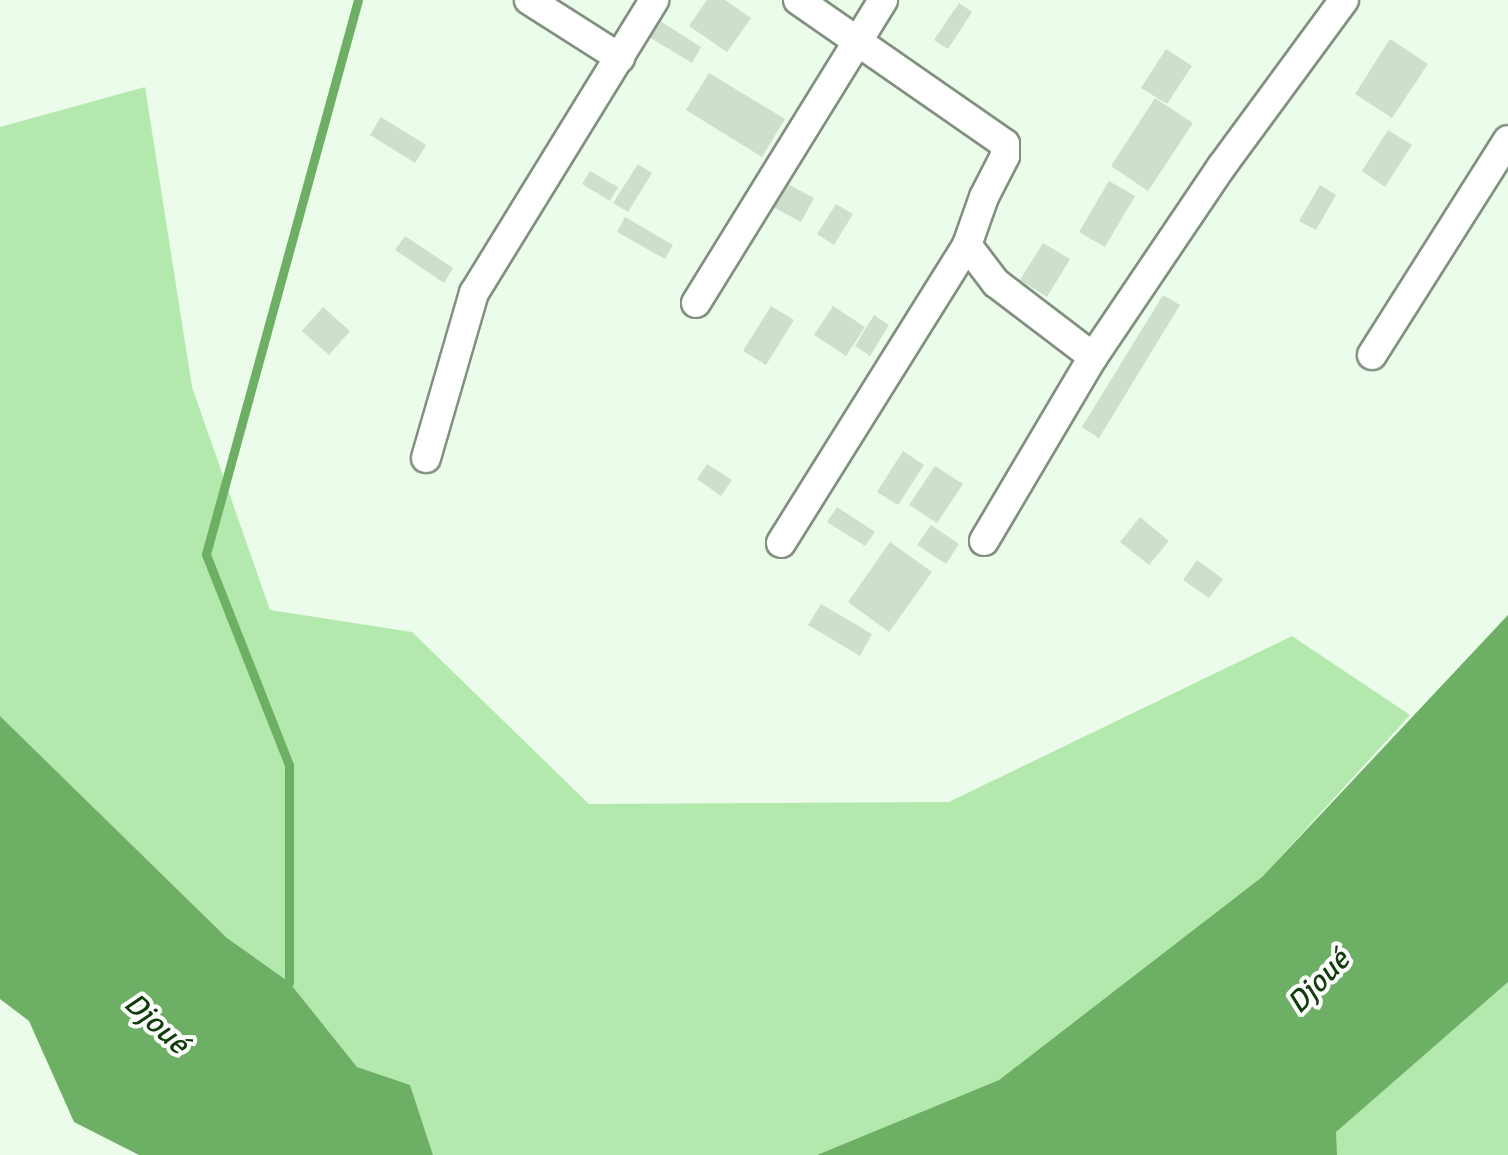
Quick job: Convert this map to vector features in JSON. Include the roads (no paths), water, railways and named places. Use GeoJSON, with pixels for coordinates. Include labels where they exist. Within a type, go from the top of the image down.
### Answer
{"type":"FeatureCollection","features":[{"type":"Feature","properties":{"kind":"street"},"geometry":{"type":"LineString","coordinates":[[529,0],[620,58]]}},
{"type":"Feature","properties":{"kind":"street"},"geometry":{"type":"LineString","coordinates":[[426,458],[474,293],[654,0]]}},
{"type":"Feature","properties":{"kind":"street"},"geometry":{"type":"LineString","coordinates":[[782,543],[967,245],[984,196],[1005,156],[1006,144],[798,0]]}},
{"type":"Feature","properties":{"kind":"street"},"geometry":{"type":"LineString","coordinates":[[696,303],[883,0]]}},
{"type":"Feature","properties":{"kind":"street"},"geometry":{"type":"LineString","coordinates":[[984,541],[1093,357],[1222,166],[1344,0]]}},
{"type":"Feature","properties":{"kind":"street"},"geometry":{"type":"LineString","coordinates":[[1372,355],[1508,140]]}},
{"type":"Feature","properties":{"kind":"street"},"geometry":{"type":"LineString","coordinates":[[967,245],[996,283],[1093,357]]}},
{"type":"Feature","properties":{"kind":"water","name":"Djoué"},"geometry":{"type":"Polygon","coordinates":[[[1508,615],[1508,982],[1336,1132],[1337,1155],[817,1155],[999,1080],[1262,877],[1508,615]]]}},
{"type":"Feature","properties":{"kind":"water","name":"Djoué"},"geometry":{"type":"Polygon","coordinates":[[[0,716],[227,938],[289,982],[357,1067],[410,1085],[433,1155],[139,1155],[74,1122],[29,1021],[0,999],[0,716]]]}},
{"type":"Feature","properties":{"kind":"waterway"},"geometry":{"type":"LineString","coordinates":[[283,989],[289,982],[289,765],[206,554],[358,0]]}}]}
